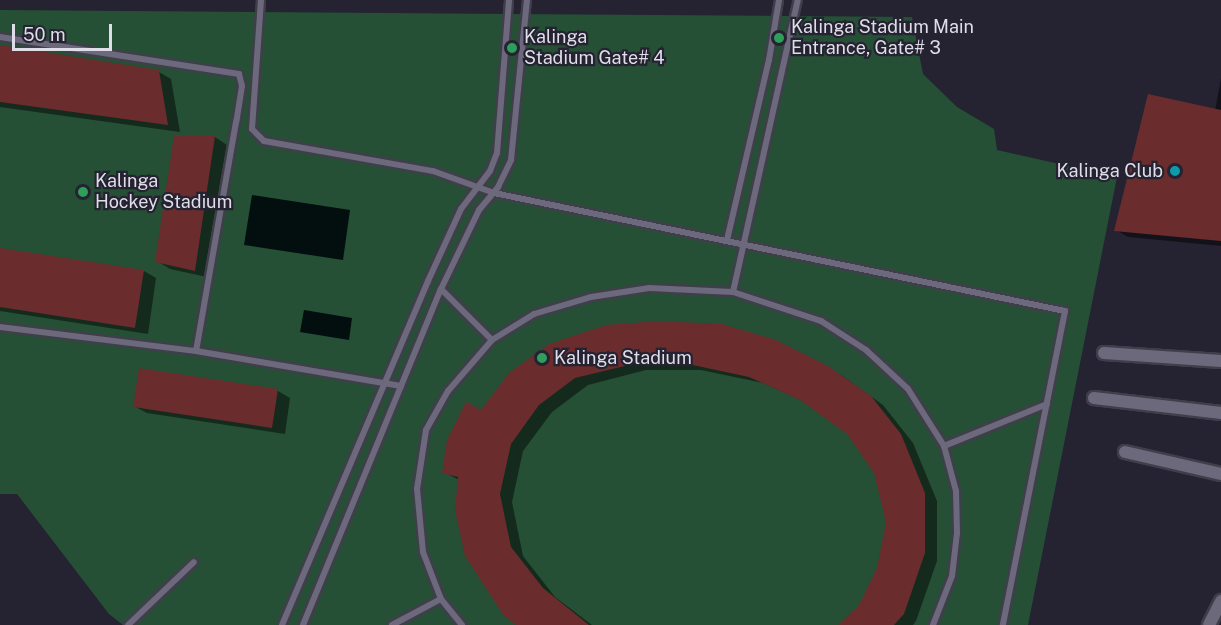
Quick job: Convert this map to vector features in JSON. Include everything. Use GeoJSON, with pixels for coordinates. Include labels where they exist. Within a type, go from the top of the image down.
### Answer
{"type":"FeatureCollection","features":[{"type":"Feature","properties":{"kind":"street"},"geometry":{"type":"LineString","coordinates":[[1104,353],[1221,361]]}},
{"type":"Feature","properties":{"kind":"street"},"geometry":{"type":"LineString","coordinates":[[1094,398],[1221,413]]}},
{"type":"Feature","properties":{"kind":"street"},"geometry":{"type":"LineString","coordinates":[[1125,452],[1221,474]]}},
{"type":"Feature","properties":{"kind":"street"},"geometry":{"type":"LineString","coordinates":[[1209,625],[1221,601]]}},
{"type":"Feature","properties":{"kind":"lane"},"geometry":{"type":"LineString","coordinates":[[261,0],[252,129],[264,141],[433,171],[494,193],[1065,311],[1003,625]]}},
{"type":"Feature","properties":{"kind":"lane"},"geometry":{"type":"LineString","coordinates":[[282,625],[383,382],[461,208],[490,171],[501,136],[509,0]]}},
{"type":"Feature","properties":{"kind":"lane"},"geometry":{"type":"LineString","coordinates":[[303,625],[441,289],[479,210],[494,193],[511,160],[527,0]]}},
{"type":"Feature","properties":{"kind":"lane"},"geometry":{"type":"LineString","coordinates":[[727,240],[769,60],[778,0]]}},
{"type":"Feature","properties":{"kind":"lane"},"geometry":{"type":"LineString","coordinates":[[733,292],[798,0]]}},
{"type":"Feature","properties":{"kind":"lane"},"geometry":{"type":"LineString","coordinates":[[0,37],[239,74],[237,122],[196,351]]}},
{"type":"Feature","properties":{"kind":"lane"},"geometry":{"type":"LineString","coordinates":[[462,625],[441,599],[423,552],[417,489],[426,430],[447,391],[492,340],[534,314],[591,297],[649,288],[733,292],[821,321],[866,350],[908,389],[944,446],[956,491],[957,533],[952,576],[933,625]]}},
{"type":"Feature","properties":{"kind":"lane"},"geometry":{"type":"LineString","coordinates":[[441,289],[492,340]]}},
{"type":"Feature","properties":{"kind":"lane"},"geometry":{"type":"LineString","coordinates":[[0,327],[196,351],[401,386]]}},
{"type":"Feature","properties":{"kind":"lane"},"geometry":{"type":"LineString","coordinates":[[944,446],[1047,404]]}},
{"type":"Feature","properties":{"kind":"lane"},"geometry":{"type":"LineString","coordinates":[[128,625],[194,562]]}},
{"type":"Feature","properties":{"kind":"lane"},"geometry":{"type":"LineString","coordinates":[[392,625],[441,599]]}},
{"type":"Feature","properties":{"kind":"green space","name":"Kalinga Stadium"},"geometry":{"type":"Polygon","coordinates":[[[0,10],[912,17],[923,74],[957,107],[994,129],[997,150],[1117,177],[1028,625],[123,625],[109,614],[17,494],[0,494],[0,10]]]}},
{"type":"Feature","properties":{"kind":"shaded area"},"geometry":{"type":"Polygon","coordinates":[[[252,195],[350,210],[343,260],[244,245],[252,195]]]}},
{"type":"Feature","properties":{"kind":"shaded area"},"geometry":{"type":"Polygon","coordinates":[[[304,310],[352,318],[349,340],[300,332],[304,310]]]}},
{"type":"Feature","properties":{"kind":"building"},"geometry":{"type":"Polygon","coordinates":[[[0,45],[159,70],[168,125],[0,102],[0,45]]]}},
{"type":"Feature","properties":{"kind":"building","name":"Kalinga Club"},"geometry":{"type":"Polygon","coordinates":[[[1148,94],[1221,110],[1221,241],[1114,231],[1148,94]]]}},
{"type":"Feature","properties":{"kind":"building"},"geometry":{"type":"Polygon","coordinates":[[[174,136],[215,136],[195,271],[155,262],[174,136]]]}},
{"type":"Feature","properties":{"kind":"building"},"geometry":{"type":"Polygon","coordinates":[[[0,248],[144,270],[135,328],[0,307],[0,248]]]}},
{"type":"Feature","properties":{"kind":"building"},"geometry":{"type":"Polygon","coordinates":[[[658,321],[722,324],[776,340],[828,366],[871,396],[901,434],[925,493],[925,553],[904,614],[894,625],[838,625],[859,605],[877,568],[886,522],[874,473],[847,434],[800,400],[749,377],[688,364],[633,364],[575,378],[539,405],[511,444],[500,494],[511,547],[543,588],[589,625],[516,625],[504,616],[465,556],[455,510],[458,477],[442,473],[447,440],[466,402],[481,410],[509,373],[549,344],[606,325],[658,321]]]}},
{"type":"Feature","properties":{"kind":"building"},"geometry":{"type":"Polygon","coordinates":[[[139,368],[278,389],[272,428],[133,407],[139,368]]]}},
{"type":"Feature","properties":{"kind":"place","name":"Kalinga Stadium Main Entrance, Gate# 3"},"geometry":{"type":"Point","coordinates":[779,38]}},
{"type":"Feature","properties":{"kind":"place","name":"Kalinga Stadium Gate# 4"},"geometry":{"type":"Point","coordinates":[512,48]}},
{"type":"Feature","properties":{"kind":"place","name":"Kalinga Club"},"geometry":{"type":"Point","coordinates":[1175,171]}},
{"type":"Feature","properties":{"kind":"place","name":"Kalinga Hockey Stadium"},"geometry":{"type":"Point","coordinates":[83,192]}},
{"type":"Feature","properties":{"kind":"place","name":"Kalinga Stadium"},"geometry":{"type":"Point","coordinates":[542,358]}}]}
